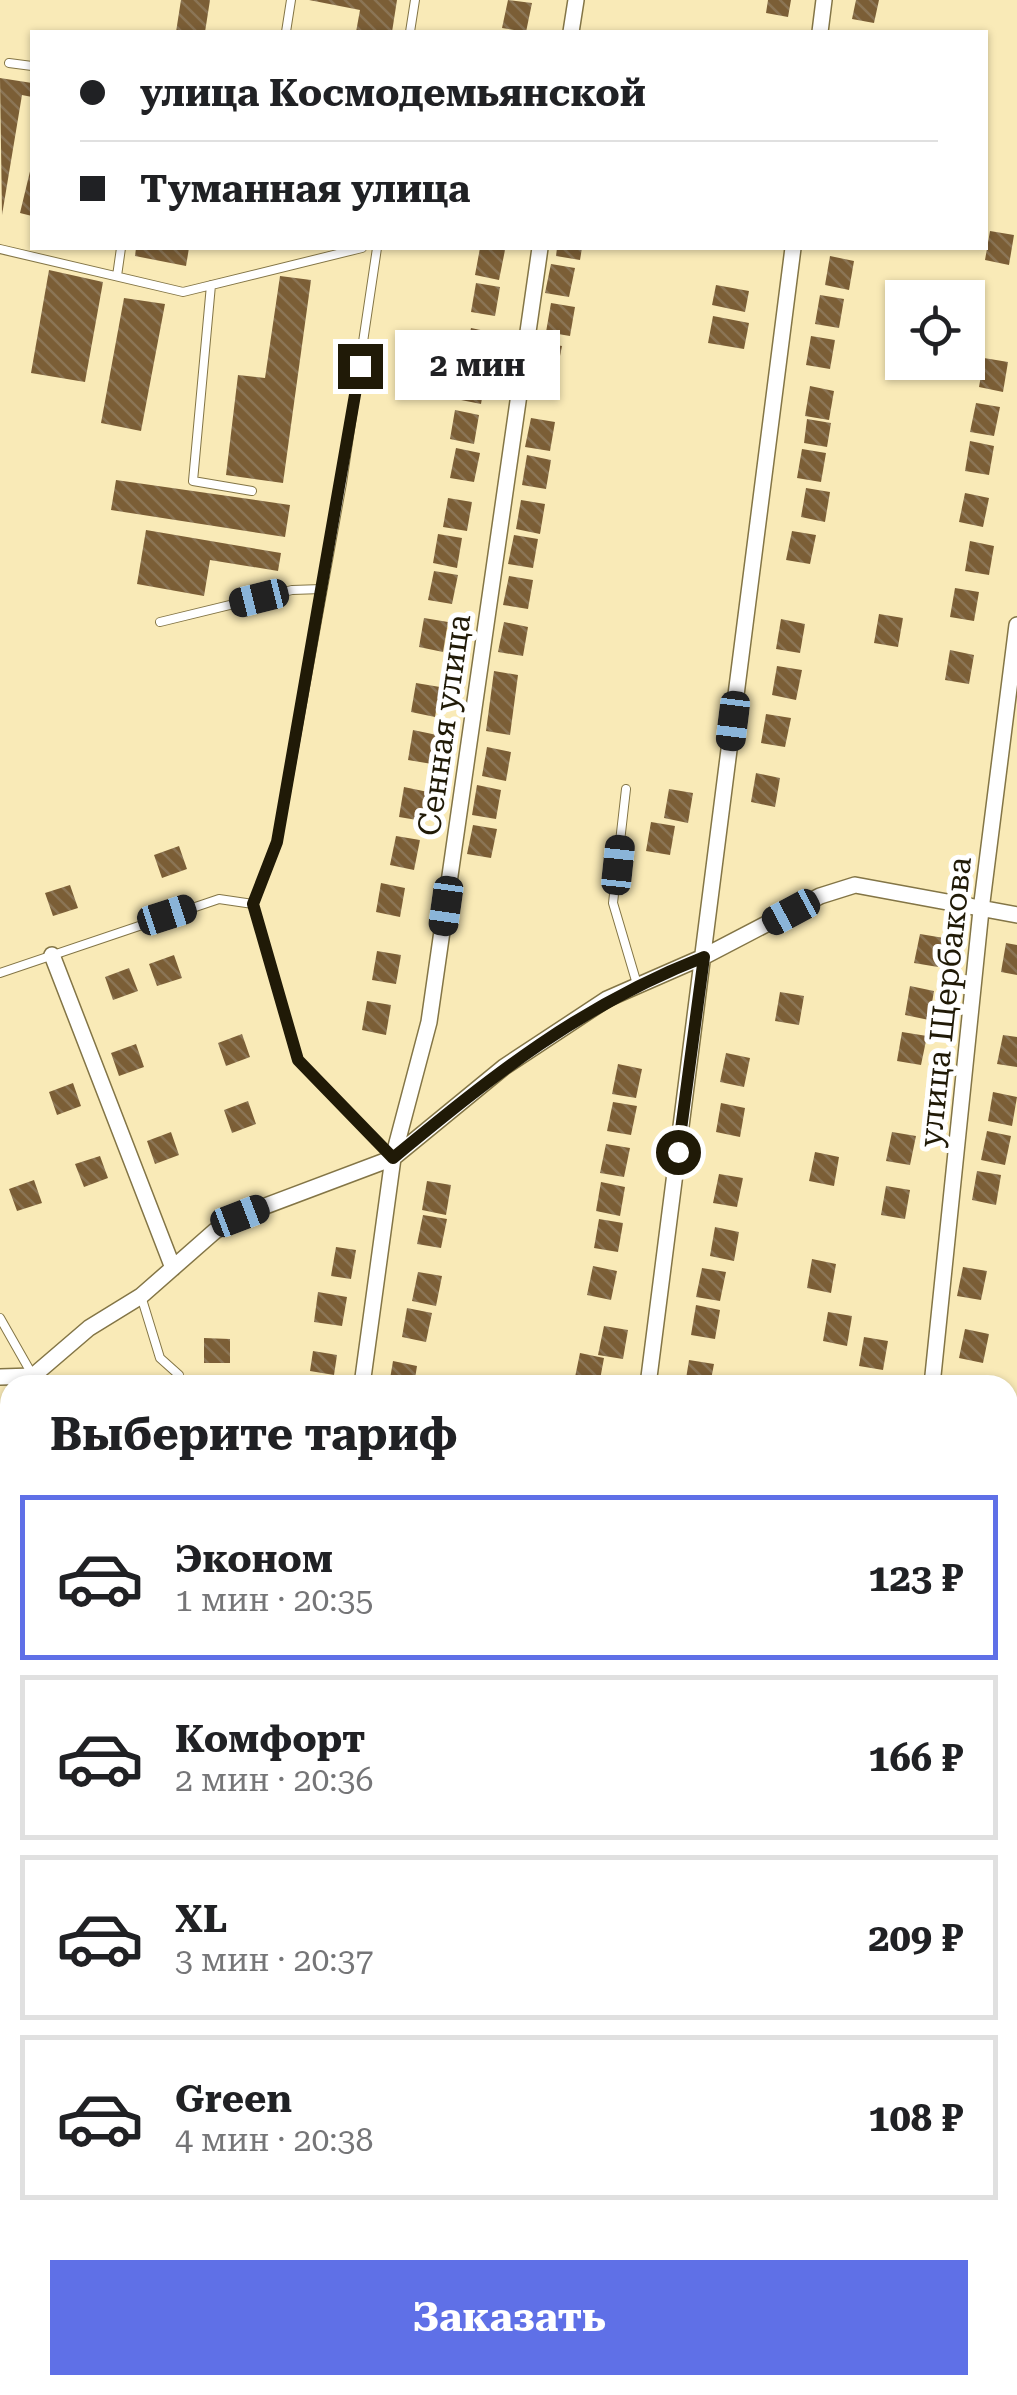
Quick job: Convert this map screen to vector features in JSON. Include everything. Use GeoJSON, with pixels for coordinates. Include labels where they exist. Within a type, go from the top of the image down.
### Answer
{"type":"FeatureCollection","features":[{"type":"Feature","properties":{"kind":"street"},"geometry":{"type":"LineString","coordinates":[[571,30],[576,0]]}},
{"type":"Feature","properties":{"kind":"street"},"geometry":{"type":"LineString","coordinates":[[820,30],[824,0]]}},
{"type":"Feature","properties":{"kind":"street","name":"Сенная улица"},"geometry":{"type":"LineString","coordinates":[[363,1375],[393,1158],[429,1022],[540,250]]}},
{"type":"Feature","properties":{"kind":"street"},"geometry":{"type":"LineString","coordinates":[[649,1375],[793,250]]}},
{"type":"Feature","properties":{"kind":"street","name":"улица Щербакова"},"geometry":{"type":"LineString","coordinates":[[933,1375],[981,910],[1017,625]]}},
{"type":"Feature","properties":{"kind":"street"},"geometry":{"type":"LineString","coordinates":[[40,1375],[90,1328],[141,1296],[188,1251],[240,1216],[393,1158],[504,1067],[637,984],[704,957],[820,896],[856,886],[1017,915]]}},
{"type":"Feature","properties":{"kind":"street"},"geometry":{"type":"LineString","coordinates":[[52,955],[173,1268]]}},
{"type":"Feature","properties":{"kind":"lane"},"geometry":{"type":"LineString","coordinates":[[286,30],[291,0]]}},
{"type":"Feature","properties":{"kind":"lane"},"geometry":{"type":"LineString","coordinates":[[410,30],[415,0]]}},
{"type":"Feature","properties":{"kind":"lane"},"geometry":{"type":"LineString","coordinates":[[9,62],[30,66]]}},
{"type":"Feature","properties":{"kind":"lane"},"geometry":{"type":"LineString","coordinates":[[0,249],[183,292],[354,250]]}},
{"type":"Feature","properties":{"kind":"lane"},"geometry":{"type":"LineString","coordinates":[[118,276],[122,250]]}},
{"type":"Feature","properties":{"kind":"lane"},"geometry":{"type":"LineString","coordinates":[[378,250],[277,842],[253,904],[298,1060],[393,1158]]}},
{"type":"Feature","properties":{"kind":"lane"},"geometry":{"type":"LineString","coordinates":[[211,285],[192,480],[252,491]]}},
{"type":"Feature","properties":{"kind":"lane"},"geometry":{"type":"LineString","coordinates":[[160,622],[292,590],[322,589]]}},
{"type":"Feature","properties":{"kind":"lane"},"geometry":{"type":"LineString","coordinates":[[626,789],[614,902],[637,984]]}},
{"type":"Feature","properties":{"kind":"lane"},"geometry":{"type":"LineString","coordinates":[[0,973],[219,898],[253,904]]}},
{"type":"Feature","properties":{"kind":"lane"},"geometry":{"type":"LineString","coordinates":[[141,1296],[160,1358],[179,1374]]}},
{"type":"Feature","properties":{"kind":"lane"},"geometry":{"type":"LineString","coordinates":[[0,1318],[31,1375]]}},
{"type":"Feature","properties":{"kind":"building"},"geometry":{"type":"Polygon","coordinates":[[[181,0],[210,0],[205,30],[176,30],[181,0]]]}},
{"type":"Feature","properties":{"kind":"building"},"geometry":{"type":"Polygon","coordinates":[[[309,0],[397,0],[392,30],[356,30],[360,10],[309,0]]]}},
{"type":"Feature","properties":{"kind":"building"},"geometry":{"type":"Polygon","coordinates":[[[508,0],[532,3],[526,30],[502,28],[508,0]]]}},
{"type":"Feature","properties":{"kind":"building"},"geometry":{"type":"Polygon","coordinates":[[[768,0],[791,0],[788,17],[766,13],[768,0]]]}},
{"type":"Feature","properties":{"kind":"building"},"geometry":{"type":"Polygon","coordinates":[[[856,0],[879,0],[874,23],[852,19],[856,0]]]}},
{"type":"Feature","properties":{"kind":"building"},"geometry":{"type":"Polygon","coordinates":[[[0,78],[30,83],[30,97],[22,95],[2,215],[0,78]]]}},
{"type":"Feature","properties":{"kind":"building"},"geometry":{"type":"Polygon","coordinates":[[[30,171],[30,216],[20,213],[30,171]]]}},
{"type":"Feature","properties":{"kind":"building"},"geometry":{"type":"Polygon","coordinates":[[[990,231],[1014,235],[1009,265],[985,260],[990,231]]]}},
{"type":"Feature","properties":{"kind":"building"},"geometry":{"type":"Polygon","coordinates":[[[136,250],[189,250],[186,266],[135,256],[136,250]]]}},
{"type":"Feature","properties":{"kind":"building"},"geometry":{"type":"Polygon","coordinates":[[[480,250],[505,250],[499,280],[475,275],[480,250]]]}},
{"type":"Feature","properties":{"kind":"building"},"geometry":{"type":"Polygon","coordinates":[[[557,250],[582,250],[580,260],[556,256],[557,250]]]}},
{"type":"Feature","properties":{"kind":"building"},"geometry":{"type":"Polygon","coordinates":[[[830,256],[854,261],[849,290],[825,285],[830,256]]]}},
{"type":"Feature","properties":{"kind":"building"},"geometry":{"type":"Polygon","coordinates":[[[551,264],[575,268],[569,297],[545,293],[551,264]]]}},
{"type":"Feature","properties":{"kind":"building"},"geometry":{"type":"Polygon","coordinates":[[[49,270],[103,282],[85,382],[31,373],[49,270]]]}},
{"type":"Feature","properties":{"kind":"building"},"geometry":{"type":"Polygon","coordinates":[[[280,276],[311,280],[283,483],[226,475],[238,375],[265,378],[280,276]]]}},
{"type":"Feature","properties":{"kind":"building"},"geometry":{"type":"Polygon","coordinates":[[[476,283],[500,287],[495,316],[471,312],[476,283]]]}},
{"type":"Feature","properties":{"kind":"building"},"geometry":{"type":"Polygon","coordinates":[[[716,285],[749,291],[745,312],[712,305],[716,285]]]}},
{"type":"Feature","properties":{"kind":"building"},"geometry":{"type":"Polygon","coordinates":[[[820,295],[844,299],[839,328],[815,324],[820,295]]]}},
{"type":"Feature","properties":{"kind":"building"},"geometry":{"type":"Polygon","coordinates":[[[124,298],[165,304],[141,431],[101,423],[124,298]]]}},
{"type":"Feature","properties":{"kind":"building"},"geometry":{"type":"Polygon","coordinates":[[[551,303],[575,307],[570,336],[546,332],[551,303]]]}},
{"type":"Feature","properties":{"kind":"building"},"geometry":{"type":"Polygon","coordinates":[[[713,316],[749,323],[744,349],[708,343],[713,316]]]}},
{"type":"Feature","properties":{"kind":"building"},"geometry":{"type":"Polygon","coordinates":[[[471,328],[495,333],[490,362],[465,357],[471,328]]]}},
{"type":"Feature","properties":{"kind":"building"},"geometry":{"type":"Polygon","coordinates":[[[811,336],[835,340],[830,369],[806,365],[811,336]]]}},
{"type":"Feature","properties":{"kind":"building"},"geometry":{"type":"Polygon","coordinates":[[[538,342],[562,346],[556,376],[532,371],[538,342]]]}},
{"type":"Feature","properties":{"kind":"building"},"geometry":{"type":"Polygon","coordinates":[[[985,358],[1008,362],[1003,392],[979,387],[980,380],[985,380],[985,358]]]}},
{"type":"Feature","properties":{"kind":"building"},"geometry":{"type":"Polygon","coordinates":[[[462,370],[486,375],[481,404],[456,399],[462,370]]]}},
{"type":"Feature","properties":{"kind":"building"},"geometry":{"type":"Polygon","coordinates":[[[810,386],[834,391],[829,420],[805,416],[810,386]]]}},
{"type":"Feature","properties":{"kind":"building"},"geometry":{"type":"Polygon","coordinates":[[[976,403],[1000,407],[994,436],[970,432],[976,403]]]}},
{"type":"Feature","properties":{"kind":"building"},"geometry":{"type":"Polygon","coordinates":[[[455,410],[479,415],[474,444],[450,439],[455,410]]]}},
{"type":"Feature","properties":{"kind":"building"},"geometry":{"type":"Polygon","coordinates":[[[531,418],[555,422],[550,451],[525,447],[531,418]]]}},
{"type":"Feature","properties":{"kind":"building"},"geometry":{"type":"Polygon","coordinates":[[[807,419],[831,423],[827,447],[804,443],[807,419]]]}},
{"type":"Feature","properties":{"kind":"building"},"geometry":{"type":"Polygon","coordinates":[[[970,441],[994,446],[989,475],[965,471],[970,441]]]}},
{"type":"Feature","properties":{"kind":"building"},"geometry":{"type":"Polygon","coordinates":[[[456,448],[480,453],[474,482],[450,478],[456,448]]]}},
{"type":"Feature","properties":{"kind":"building"},"geometry":{"type":"Polygon","coordinates":[[[802,449],[826,453],[821,482],[797,478],[802,449]]]}},
{"type":"Feature","properties":{"kind":"building"},"geometry":{"type":"Polygon","coordinates":[[[527,455],[551,460],[546,489],[522,485],[527,455]]]}},
{"type":"Feature","properties":{"kind":"building"},"geometry":{"type":"Polygon","coordinates":[[[116,480],[290,505],[285,537],[111,510],[116,480]]]}},
{"type":"Feature","properties":{"kind":"building"},"geometry":{"type":"Polygon","coordinates":[[[806,488],[830,492],[825,522],[801,517],[806,488]]]}},
{"type":"Feature","properties":{"kind":"building"},"geometry":{"type":"Polygon","coordinates":[[[965,493],[989,498],[983,527],[959,522],[965,493]]]}},
{"type":"Feature","properties":{"kind":"building"},"geometry":{"type":"Polygon","coordinates":[[[448,498],[472,502],[467,531],[443,527],[448,498]]]}},
{"type":"Feature","properties":{"kind":"building"},"geometry":{"type":"Polygon","coordinates":[[[521,500],[545,504],[540,534],[516,529],[521,500]]]}},
{"type":"Feature","properties":{"kind":"building"},"geometry":{"type":"Polygon","coordinates":[[[146,530],[281,553],[278,571],[210,560],[204,596],[137,584],[146,530]]]}},
{"type":"Feature","properties":{"kind":"building"},"geometry":{"type":"Polygon","coordinates":[[[792,531],[816,535],[810,564],[786,560],[792,531]]]}},
{"type":"Feature","properties":{"kind":"building"},"geometry":{"type":"Polygon","coordinates":[[[438,534],[462,538],[457,568],[433,563],[438,534]]]}},
{"type":"Feature","properties":{"kind":"building"},"geometry":{"type":"Polygon","coordinates":[[[514,535],[538,539],[533,568],[508,564],[514,535]]]}},
{"type":"Feature","properties":{"kind":"building"},"geometry":{"type":"Polygon","coordinates":[[[970,541],[994,546],[989,575],[965,571],[970,541]]]}},
{"type":"Feature","properties":{"kind":"building"},"geometry":{"type":"Polygon","coordinates":[[[434,571],[458,575],[452,604],[428,600],[434,571]]]}},
{"type":"Feature","properties":{"kind":"building"},"geometry":{"type":"Polygon","coordinates":[[[509,576],[533,580],[528,609],[503,605],[509,576]]]}},
{"type":"Feature","properties":{"kind":"building"},"geometry":{"type":"Polygon","coordinates":[[[955,588],[979,592],[974,621],[950,617],[955,588]]]}},
{"type":"Feature","properties":{"kind":"building"},"geometry":{"type":"Polygon","coordinates":[[[879,614],[903,618],[898,647],[874,643],[879,614]]]}},
{"type":"Feature","properties":{"kind":"building"},"geometry":{"type":"Polygon","coordinates":[[[424,618],[448,622],[443,652],[419,647],[424,618]]]}},
{"type":"Feature","properties":{"kind":"building"},"geometry":{"type":"Polygon","coordinates":[[[781,619],[805,624],[800,653],[776,649],[781,619]]]}},
{"type":"Feature","properties":{"kind":"building"},"geometry":{"type":"Polygon","coordinates":[[[504,622],[528,627],[523,656],[498,652],[504,622]]]}},
{"type":"Feature","properties":{"kind":"building"},"geometry":{"type":"Polygon","coordinates":[[[950,650],[974,655],[969,684],[945,680],[950,650]]]}},
{"type":"Feature","properties":{"kind":"building"},"geometry":{"type":"Polygon","coordinates":[[[777,666],[802,670],[796,700],[772,695],[777,666]]]}},
{"type":"Feature","properties":{"kind":"building"},"geometry":{"type":"Polygon","coordinates":[[[494,671],[518,675],[510,735],[486,731],[494,671]]]}},
{"type":"Feature","properties":{"kind":"building"},"geometry":{"type":"Polygon","coordinates":[[[416,683],[440,687],[435,717],[411,712],[416,683]]]}},
{"type":"Feature","properties":{"kind":"building"},"geometry":{"type":"Polygon","coordinates":[[[766,714],[791,718],[785,747],[761,743],[766,714]]]}},
{"type":"Feature","properties":{"kind":"building"},"geometry":{"type":"Polygon","coordinates":[[[413,730],[437,735],[432,764],[408,760],[413,730]]]}},
{"type":"Feature","properties":{"kind":"building"},"geometry":{"type":"Polygon","coordinates":[[[487,747],[511,752],[506,781],[482,776],[487,747]]]}},
{"type":"Feature","properties":{"kind":"building"},"geometry":{"type":"Polygon","coordinates":[[[756,773],[780,778],[775,807],[751,802],[756,773]]]}},
{"type":"Feature","properties":{"kind":"building"},"geometry":{"type":"Polygon","coordinates":[[[477,785],[501,790],[496,819],[472,815],[477,785]]]}},
{"type":"Feature","properties":{"kind":"building"},"geometry":{"type":"Polygon","coordinates":[[[404,787],[428,792],[423,821],[399,817],[404,787]]]}},
{"type":"Feature","properties":{"kind":"building"},"geometry":{"type":"Polygon","coordinates":[[[669,789],[693,793],[688,823],[664,818],[669,789]]]}},
{"type":"Feature","properties":{"kind":"building"},"geometry":{"type":"Polygon","coordinates":[[[651,822],[675,826],[670,855],[646,851],[651,822]]]}},
{"type":"Feature","properties":{"kind":"building"},"geometry":{"type":"Polygon","coordinates":[[[473,825],[497,829],[491,858],[467,854],[473,825]]]}},
{"type":"Feature","properties":{"kind":"building"},"geometry":{"type":"Polygon","coordinates":[[[396,836],[420,840],[414,870],[390,865],[396,836]]]}},
{"type":"Feature","properties":{"kind":"building"},"geometry":{"type":"Polygon","coordinates":[[[179,846],[187,869],[162,878],[154,855],[179,846]]]}},
{"type":"Feature","properties":{"kind":"building"},"geometry":{"type":"Polygon","coordinates":[[[381,883],[405,888],[400,917],[376,912],[381,883]]]}},
{"type":"Feature","properties":{"kind":"building"},"geometry":{"type":"Polygon","coordinates":[[[70,885],[78,908],[53,916],[45,893],[70,885]]]}},
{"type":"Feature","properties":{"kind":"building"},"geometry":{"type":"Polygon","coordinates":[[[920,934],[944,938],[938,967],[914,963],[920,934]]]}},
{"type":"Feature","properties":{"kind":"building"},"geometry":{"type":"Polygon","coordinates":[[[1006,943],[1017,945],[1017,975],[1001,972],[1006,943]]]}},
{"type":"Feature","properties":{"kind":"building"},"geometry":{"type":"Polygon","coordinates":[[[377,951],[401,955],[396,984],[372,980],[377,951]]]}},
{"type":"Feature","properties":{"kind":"building"},"geometry":{"type":"Polygon","coordinates":[[[174,955],[182,978],[157,986],[149,964],[174,955]]]}},
{"type":"Feature","properties":{"kind":"building"},"geometry":{"type":"Polygon","coordinates":[[[129,968],[138,991],[113,1000],[105,977],[129,968]]]}},
{"type":"Feature","properties":{"kind":"building"},"geometry":{"type":"Polygon","coordinates":[[[910,986],[934,991],[929,1020],[905,1015],[910,986]]]}},
{"type":"Feature","properties":{"kind":"building"},"geometry":{"type":"Polygon","coordinates":[[[780,992],[804,996],[799,1025],[775,1021],[780,992]]]}},
{"type":"Feature","properties":{"kind":"building"},"geometry":{"type":"Polygon","coordinates":[[[367,1001],[391,1005],[386,1035],[362,1030],[367,1001]]]}},
{"type":"Feature","properties":{"kind":"building"},"geometry":{"type":"Polygon","coordinates":[[[902,1032],[927,1036],[921,1065],[897,1061],[902,1032]]]}},
{"type":"Feature","properties":{"kind":"building"},"geometry":{"type":"Polygon","coordinates":[[[242,1034],[250,1057],[226,1066],[218,1043],[242,1034]]]}},
{"type":"Feature","properties":{"kind":"building"},"geometry":{"type":"Polygon","coordinates":[[[1003,1035],[1017,1037],[1017,1067],[997,1064],[1003,1035]]]}},
{"type":"Feature","properties":{"kind":"building"},"geometry":{"type":"Polygon","coordinates":[[[136,1044],[144,1067],[119,1076],[111,1053],[136,1044]]]}},
{"type":"Feature","properties":{"kind":"building"},"geometry":{"type":"Polygon","coordinates":[[[726,1053],[750,1058],[744,1087],[720,1082],[726,1053]]]}},
{"type":"Feature","properties":{"kind":"building"},"geometry":{"type":"Polygon","coordinates":[[[618,1064],[642,1069],[636,1098],[612,1094],[618,1064]]]}},
{"type":"Feature","properties":{"kind":"building"},"geometry":{"type":"Polygon","coordinates":[[[73,1083],[81,1106],[57,1115],[49,1092],[73,1083]]]}},
{"type":"Feature","properties":{"kind":"building"},"geometry":{"type":"Polygon","coordinates":[[[993,1092],[1017,1097],[1012,1126],[988,1121],[993,1092]]]}},
{"type":"Feature","properties":{"kind":"building"},"geometry":{"type":"Polygon","coordinates":[[[248,1101],[256,1124],[232,1133],[224,1110],[248,1101]]]}},
{"type":"Feature","properties":{"kind":"building"},"geometry":{"type":"Polygon","coordinates":[[[613,1102],[637,1106],[631,1135],[607,1131],[613,1102]]]}},
{"type":"Feature","properties":{"kind":"building"},"geometry":{"type":"Polygon","coordinates":[[[721,1103],[745,1108],[740,1137],[716,1132],[721,1103]]]}},
{"type":"Feature","properties":{"kind":"building"},"geometry":{"type":"Polygon","coordinates":[[[987,1131],[1011,1136],[1005,1165],[981,1160],[987,1131]]]}},
{"type":"Feature","properties":{"kind":"building"},"geometry":{"type":"Polygon","coordinates":[[[171,1132],[179,1155],[155,1164],[147,1141],[171,1132]]]}},
{"type":"Feature","properties":{"kind":"building"},"geometry":{"type":"Polygon","coordinates":[[[892,1132],[916,1136],[910,1165],[886,1161],[892,1132]]]}},
{"type":"Feature","properties":{"kind":"building"},"geometry":{"type":"Polygon","coordinates":[[[606,1144],[630,1148],[624,1177],[600,1173],[606,1144]]]}},
{"type":"Feature","properties":{"kind":"building"},"geometry":{"type":"Polygon","coordinates":[[[815,1152],[839,1157],[834,1186],[809,1181],[815,1152]]]}},
{"type":"Feature","properties":{"kind":"building"},"geometry":{"type":"Polygon","coordinates":[[[100,1156],[108,1178],[84,1187],[75,1164],[100,1156]]]}},
{"type":"Feature","properties":{"kind":"building"},"geometry":{"type":"Polygon","coordinates":[[[977,1171],[1001,1175],[996,1205],[972,1200],[977,1171]]]}},
{"type":"Feature","properties":{"kind":"building"},"geometry":{"type":"Polygon","coordinates":[[[719,1174],[743,1178],[737,1207],[713,1203],[719,1174]]]}},
{"type":"Feature","properties":{"kind":"building"},"geometry":{"type":"Polygon","coordinates":[[[34,1180],[42,1203],[17,1211],[9,1189],[34,1180]]]}},
{"type":"Feature","properties":{"kind":"building"},"geometry":{"type":"Polygon","coordinates":[[[427,1181],[451,1185],[446,1215],[422,1210],[427,1181]]]}},
{"type":"Feature","properties":{"kind":"building"},"geometry":{"type":"Polygon","coordinates":[[[601,1182],[625,1187],[620,1216],[596,1211],[601,1182]]]}},
{"type":"Feature","properties":{"kind":"building"},"geometry":{"type":"Polygon","coordinates":[[[886,1186],[910,1190],[905,1219],[881,1215],[886,1186]]]}},
{"type":"Feature","properties":{"kind":"building"},"geometry":{"type":"Polygon","coordinates":[[[423,1215],[447,1219],[441,1248],[417,1244],[423,1215]]]}},
{"type":"Feature","properties":{"kind":"building"},"geometry":{"type":"Polygon","coordinates":[[[599,1219],[623,1223],[618,1252],[594,1248],[599,1219]]]}},
{"type":"Feature","properties":{"kind":"building"},"geometry":{"type":"Polygon","coordinates":[[[715,1227],[739,1232],[734,1261],[710,1256],[715,1227]]]}},
{"type":"Feature","properties":{"kind":"building"},"geometry":{"type":"Polygon","coordinates":[[[336,1247],[356,1250],[351,1279],[331,1276],[336,1247]]]}},
{"type":"Feature","properties":{"kind":"building"},"geometry":{"type":"Polygon","coordinates":[[[812,1259],[836,1264],[831,1293],[807,1288],[812,1259]]]}},
{"type":"Feature","properties":{"kind":"building"},"geometry":{"type":"Polygon","coordinates":[[[593,1266],[617,1271],[611,1300],[587,1295],[593,1266]]]}},
{"type":"Feature","properties":{"kind":"building"},"geometry":{"type":"Polygon","coordinates":[[[963,1267],[987,1271],[981,1300],[957,1296],[963,1267]]]}},
{"type":"Feature","properties":{"kind":"building"},"geometry":{"type":"Polygon","coordinates":[[[702,1268],[726,1272],[720,1301],[696,1297],[702,1268]]]}},
{"type":"Feature","properties":{"kind":"building"},"geometry":{"type":"Polygon","coordinates":[[[418,1272],[442,1276],[436,1306],[412,1301],[418,1272]]]}},
{"type":"Feature","properties":{"kind":"building"},"geometry":{"type":"Polygon","coordinates":[[[318,1292],[347,1297],[342,1326],[314,1322],[318,1292]]]}},
{"type":"Feature","properties":{"kind":"building"},"geometry":{"type":"Polygon","coordinates":[[[696,1305],[720,1310],[715,1339],[691,1335],[696,1305]]]}},
{"type":"Feature","properties":{"kind":"building"},"geometry":{"type":"Polygon","coordinates":[[[407,1308],[432,1313],[426,1342],[402,1337],[407,1308]]]}},
{"type":"Feature","properties":{"kind":"building"},"geometry":{"type":"Polygon","coordinates":[[[828,1312],[852,1316],[847,1346],[823,1341],[828,1312]]]}},
{"type":"Feature","properties":{"kind":"building"},"geometry":{"type":"Polygon","coordinates":[[[604,1326],[628,1330],[623,1359],[598,1355],[604,1326]]]}},
{"type":"Feature","properties":{"kind":"building"},"geometry":{"type":"Polygon","coordinates":[[[965,1329],[989,1334],[983,1363],[959,1358],[965,1329]]]}},
{"type":"Feature","properties":{"kind":"building"},"geometry":{"type":"Polygon","coordinates":[[[864,1337],[888,1341],[883,1370],[859,1366],[864,1337]]]}},
{"type":"Feature","properties":{"kind":"building"},"geometry":{"type":"Polygon","coordinates":[[[204,1338],[230,1339],[230,1363],[204,1363],[204,1338]]]}},
{"type":"Feature","properties":{"kind":"building"},"geometry":{"type":"Polygon","coordinates":[[[313,1351],[337,1355],[334,1375],[310,1371],[313,1351]]]}},
{"type":"Feature","properties":{"kind":"building"},"geometry":{"type":"Polygon","coordinates":[[[580,1353],[604,1358],[601,1375],[575,1375],[580,1353]]]}},
{"type":"Feature","properties":{"kind":"building"},"geometry":{"type":"Polygon","coordinates":[[[689,1360],[714,1364],[712,1375],[687,1375],[689,1360]]]}},
{"type":"Feature","properties":{"kind":"building"},"geometry":{"type":"Polygon","coordinates":[[[393,1361],[417,1366],[416,1375],[391,1375],[393,1361]]]}},
{"type":"Feature","properties":{"kind":"route"},"geometry":{"type":"LineString","coordinates":[[360,366],[277,842],[253,904],[280,1010],[298,1060],[393,1158],[504,1067],[607,999],[704,957],[678,1152]]}}]}
